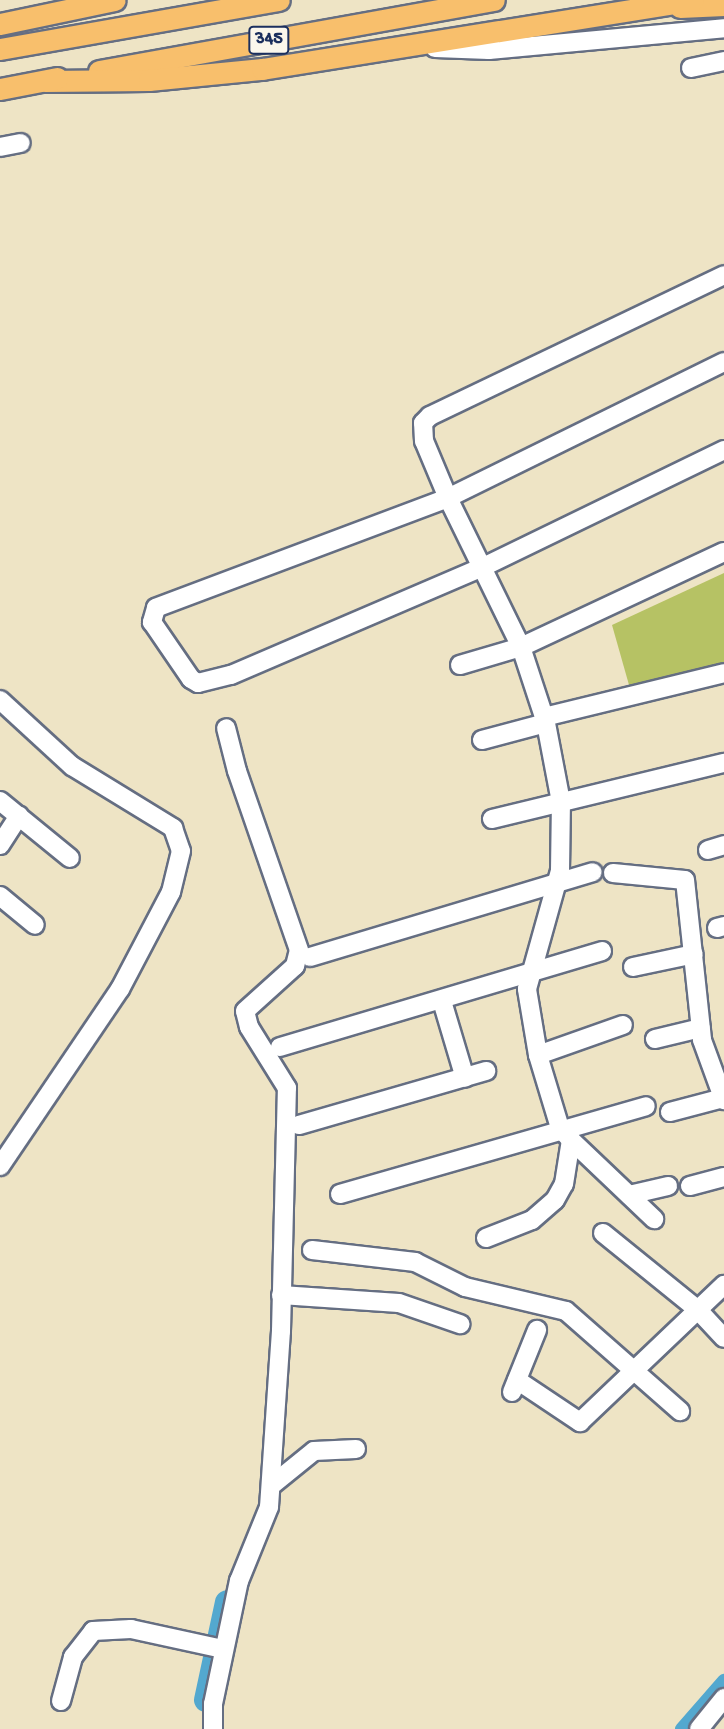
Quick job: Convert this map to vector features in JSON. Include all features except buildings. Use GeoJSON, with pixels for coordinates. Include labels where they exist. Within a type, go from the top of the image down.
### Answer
{"type":"FeatureCollection","features":[{"type":"Feature","properties":{"kind":"main road"},"geometry":{"type":"LineString","coordinates":[[0,24],[115,0]]}},
{"type":"Feature","properties":{"kind":"main road","name":"345"},"geometry":{"type":"LineString","coordinates":[[0,49],[279,0]]}},
{"type":"Feature","properties":{"kind":"main road","name":"345"},"geometry":{"type":"LineString","coordinates":[[0,89],[494,0]]}},
{"type":"Feature","properties":{"kind":"main road","name":"345"},"geometry":{"type":"LineString","coordinates":[[45,81],[200,76],[411,47],[693,0]]}},
{"type":"Feature","properties":{"kind":"main road"},"geometry":{"type":"LineString","coordinates":[[618,13],[724,5]]}},
{"type":"Feature","properties":{"kind":"street"},"geometry":{"type":"LineString","coordinates":[[411,47],[489,50],[724,28]]}},
{"type":"Feature","properties":{"kind":"street"},"geometry":{"type":"LineString","coordinates":[[691,68],[724,61]]}},
{"type":"Feature","properties":{"kind":"street"},"geometry":{"type":"LineString","coordinates":[[0,147],[21,143]]}},
{"type":"Feature","properties":{"kind":"street"},"geometry":{"type":"LineString","coordinates":[[486,1238],[532,1220],[555,1200],[564,1184],[566,1134],[538,1055],[527,1008],[529,973],[562,861],[561,802],[545,720],[521,647],[448,498],[422,432],[429,416],[724,275]]}},
{"type":"Feature","properties":{"kind":"street"},"geometry":{"type":"LineString","coordinates":[[724,362],[448,498],[156,608],[152,622],[198,682],[231,675],[481,568],[724,450]]}},
{"type":"Feature","properties":{"kind":"street"},"geometry":{"type":"LineString","coordinates":[[460,665],[521,647],[724,552]]}},
{"type":"Feature","properties":{"kind":"street"},"geometry":{"type":"LineString","coordinates":[[482,740],[545,720],[724,673]]}},
{"type":"Feature","properties":{"kind":"street"},"geometry":{"type":"LineString","coordinates":[[0,700],[72,766],[173,828],[181,851],[171,892],[120,989],[0,1166]]}},
{"type":"Feature","properties":{"kind":"street"},"geometry":{"type":"LineString","coordinates":[[213,1729],[221,1648],[239,1581],[269,1507],[281,1295],[287,1088],[249,1027],[245,1011],[295,966],[299,950],[237,771],[226,728]]}},
{"type":"Feature","properties":{"kind":"street"},"geometry":{"type":"LineString","coordinates":[[492,819],[724,763]]}},
{"type":"Feature","properties":{"kind":"street"},"geometry":{"type":"LineString","coordinates":[[0,801],[70,858]]}},
{"type":"Feature","properties":{"kind":"street"},"geometry":{"type":"LineString","coordinates":[[0,845],[19,816]]}},
{"type":"Feature","properties":{"kind":"street"},"geometry":{"type":"LineString","coordinates":[[310,957],[593,872]]}},
{"type":"Feature","properties":{"kind":"street"},"geometry":{"type":"LineString","coordinates":[[613,873],[685,880],[701,1028],[724,1099],[670,1112]]}},
{"type":"Feature","properties":{"kind":"street"},"geometry":{"type":"LineString","coordinates":[[0,896],[35,925]]}},
{"type":"Feature","properties":{"kind":"street"},"geometry":{"type":"LineString","coordinates":[[280,1047],[442,1001],[602,951]]}},
{"type":"Feature","properties":{"kind":"street"},"geometry":{"type":"LineString","coordinates":[[633,967],[694,954]]}},
{"type":"Feature","properties":{"kind":"street"},"geometry":{"type":"LineString","coordinates":[[442,1001],[465,1078]]}},
{"type":"Feature","properties":{"kind":"street"},"geometry":{"type":"LineString","coordinates":[[538,1055],[623,1026]]}},
{"type":"Feature","properties":{"kind":"street"},"geometry":{"type":"LineString","coordinates":[[655,1040],[701,1028]]}},
{"type":"Feature","properties":{"kind":"street"},"geometry":{"type":"LineString","coordinates":[[299,1125],[486,1071]]}},
{"type":"Feature","properties":{"kind":"street"},"geometry":{"type":"LineString","coordinates":[[340,1194],[566,1134],[646,1105]]}},
{"type":"Feature","properties":{"kind":"street"},"geometry":{"type":"LineString","coordinates":[[566,1134],[654,1219]]}},
{"type":"Feature","properties":{"kind":"street"},"geometry":{"type":"LineString","coordinates":[[690,1186],[724,1177]]}},
{"type":"Feature","properties":{"kind":"street"},"geometry":{"type":"LineString","coordinates":[[629,1195],[668,1186]]}},
{"type":"Feature","properties":{"kind":"street"},"geometry":{"type":"LineString","coordinates":[[603,1233],[698,1310],[724,1338]]}},
{"type":"Feature","properties":{"kind":"street"},"geometry":{"type":"LineString","coordinates":[[312,1250],[415,1262],[465,1287],[566,1311],[680,1411]]}},
{"type":"Feature","properties":{"kind":"street"},"geometry":{"type":"LineString","coordinates":[[537,1330],[514,1386],[580,1422],[724,1285]]}},
{"type":"Feature","properties":{"kind":"street"},"geometry":{"type":"LineString","coordinates":[[281,1295],[399,1303],[460,1324]]}},
{"type":"Feature","properties":{"kind":"street"},"geometry":{"type":"LineString","coordinates":[[272,1485],[314,1451],[356,1449]]}},
{"type":"Feature","properties":{"kind":"street"},"geometry":{"type":"LineString","coordinates":[[61,1701],[73,1657],[93,1631],[131,1629],[221,1648]]}},
{"type":"Feature","properties":{"kind":"street"},"geometry":{"type":"LineString","coordinates":[[699,1729],[715,1721],[724,1698]]}},
{"type":"Feature","properties":{"kind":"green space"},"geometry":{"type":"Polygon","coordinates":[[[724,573],[724,668],[631,692],[612,625],[724,573]]]}},
{"type":"Feature","properties":{"kind":"waterway"},"geometry":{"type":"LineString","coordinates":[[206,1700],[227,1602]]}},
{"type":"Feature","properties":{"kind":"waterway"},"geometry":{"type":"LineString","coordinates":[[682,1729],[724,1681]]}}]}
